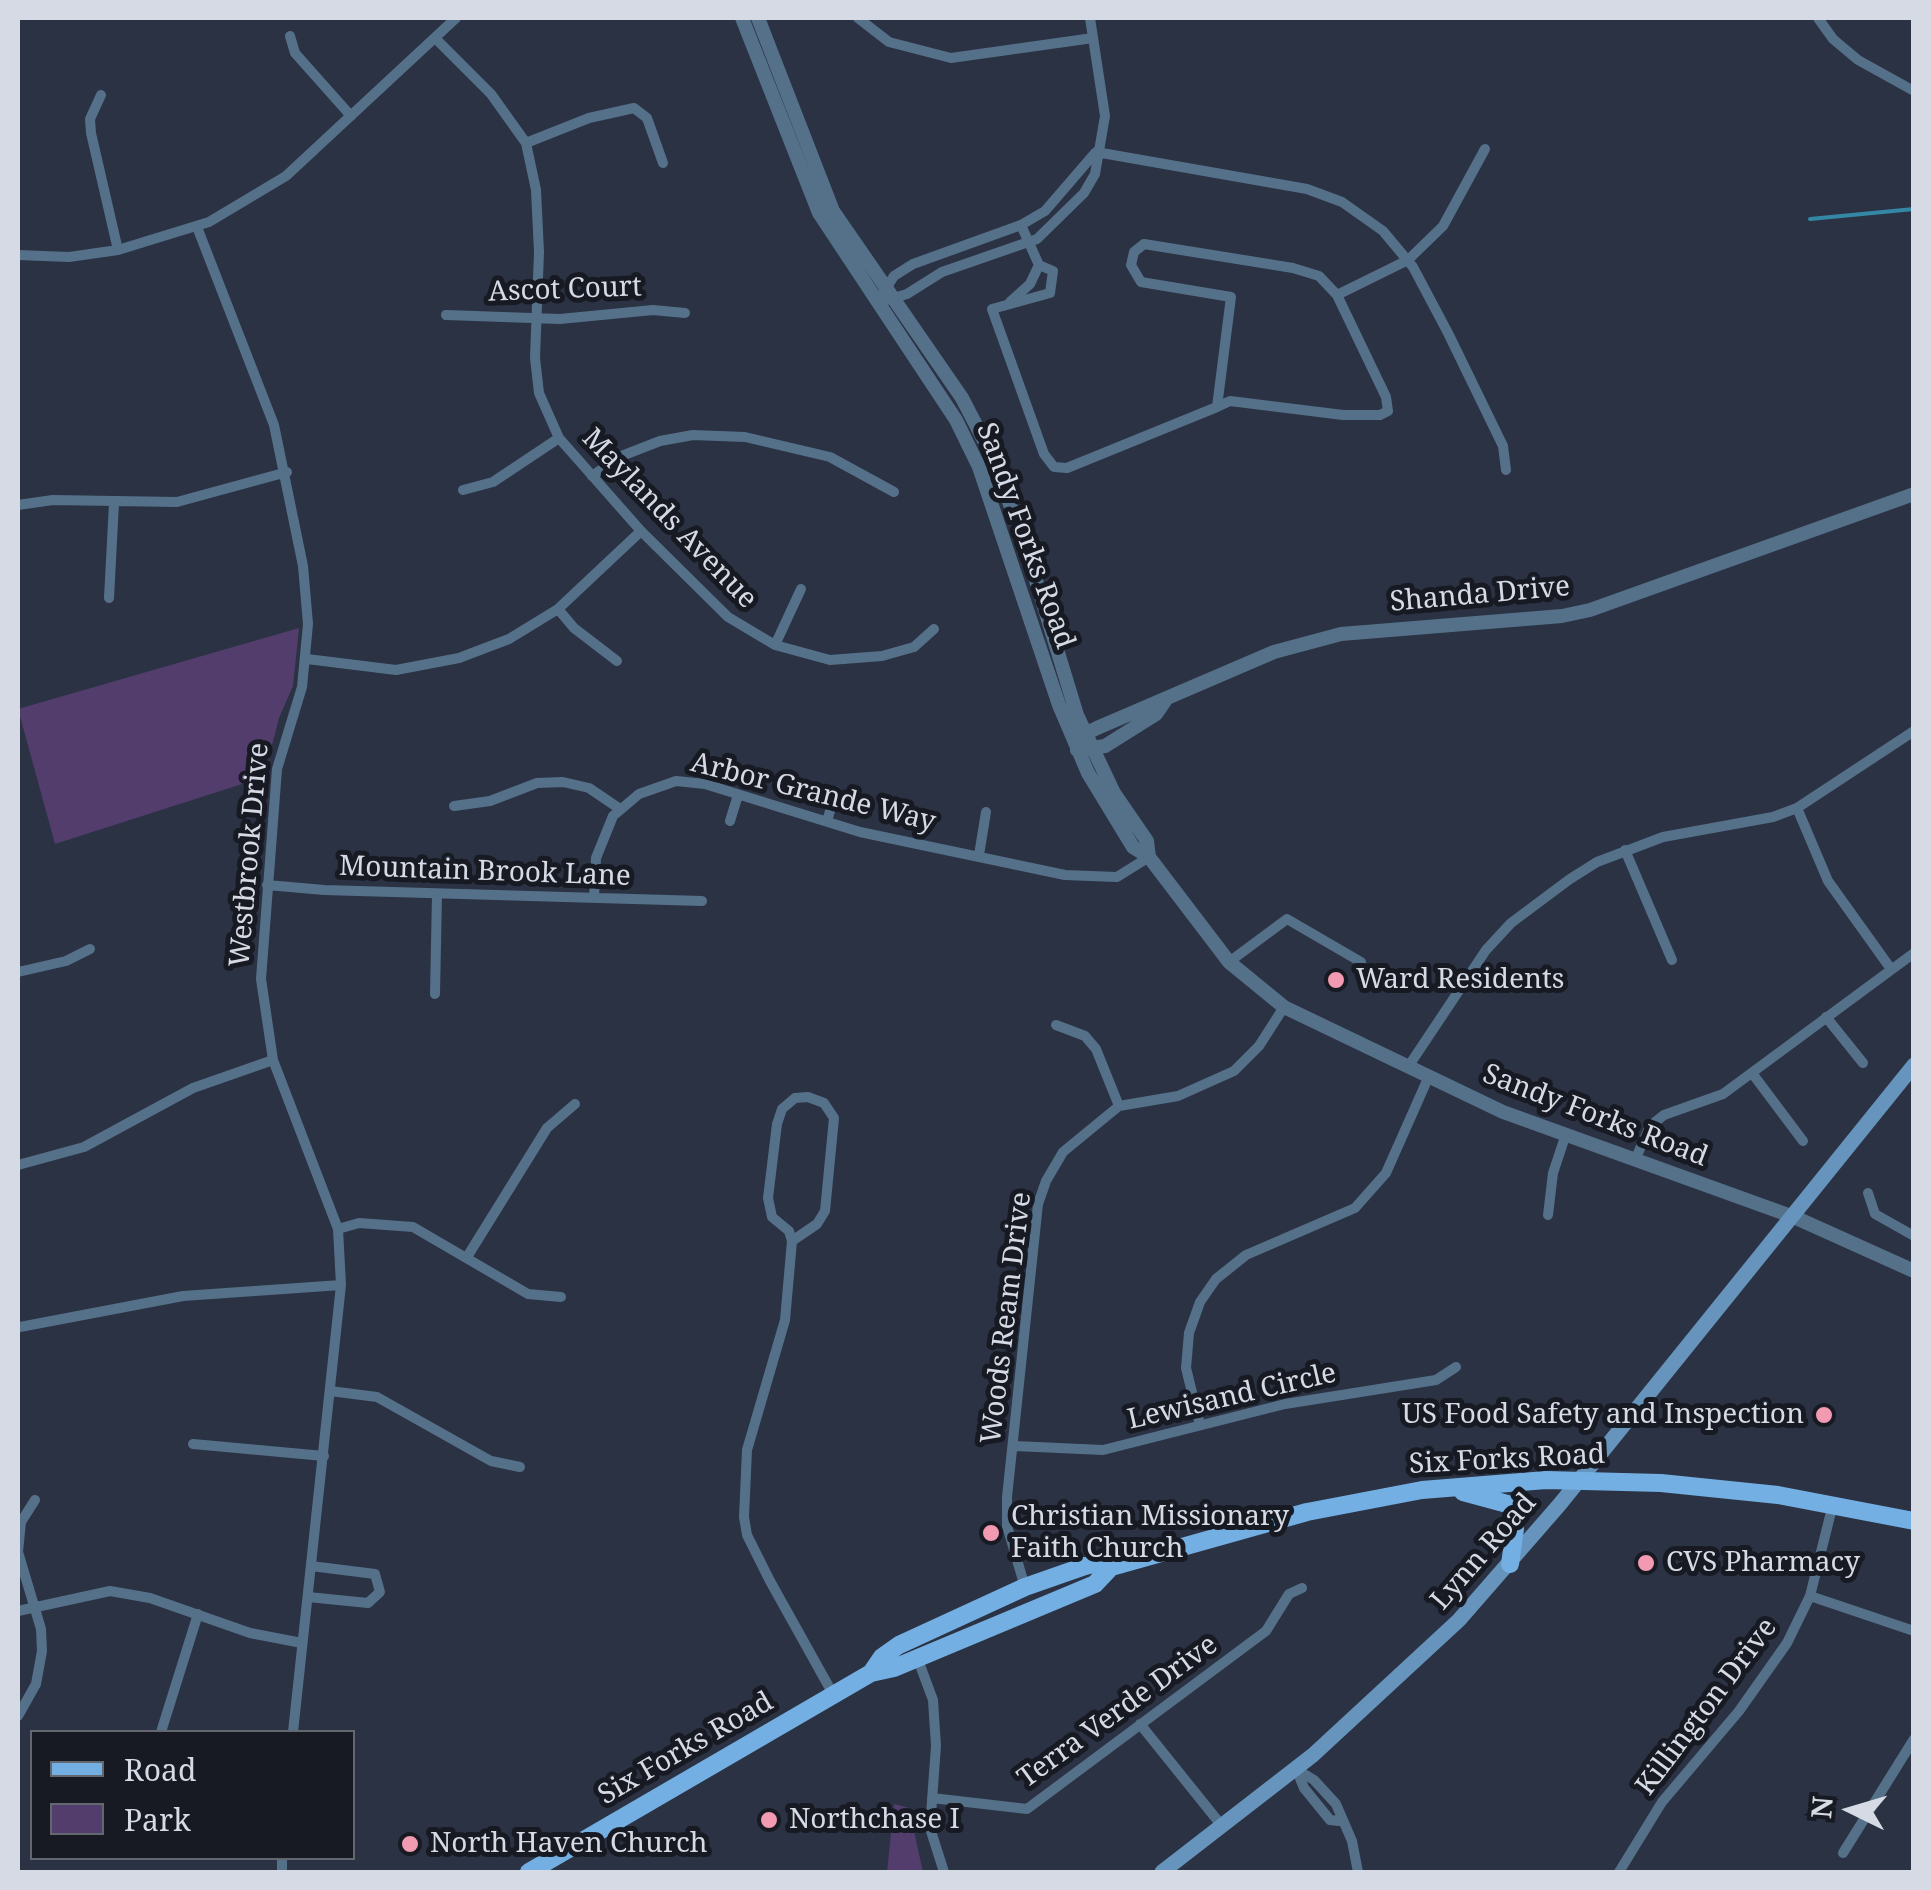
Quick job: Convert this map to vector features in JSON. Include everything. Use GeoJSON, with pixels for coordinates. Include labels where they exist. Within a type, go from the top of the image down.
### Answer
{"type":"FeatureCollection","features":[{"type":"Feature","properties":{"kind":"main road","name":"Lynn Road"},"geometry":{"type":"LineString","coordinates":[[1162,1872],[1296,1769],[1394,1685],[1510,1564],[1914,1065]]}},
{"type":"Feature","properties":{"kind":"main road","name":"Six Forks Road"},"geometry":{"type":"LineString","coordinates":[[871,1673],[882,1657],[899,1645],[1025,1587],[1091,1564],[1110,1567],[1307,1512],[1449,1486],[1580,1480],[1724,1488],[1914,1521]]}},
{"type":"Feature","properties":{"kind":"main road"},"geometry":{"type":"LineString","coordinates":[[1449,1486],[1511,1504],[1516,1530],[1510,1564]]}},
{"type":"Feature","properties":{"kind":"main road","name":"Six Forks Road"},"geometry":{"type":"LineString","coordinates":[[529,1872],[871,1673],[886,1672],[1094,1584],[1110,1567]]}},
{"type":"Feature","properties":{"kind":"street"},"geometry":{"type":"LineString","coordinates":[[18,255],[69,257],[118,250],[197,228],[286,176],[456,18]]}},
{"type":"Feature","properties":{"kind":"street","name":"Sandy Forks Road"},"geometry":{"type":"LineString","coordinates":[[742,18],[819,213],[956,420],[979,467],[1085,751],[1120,829],[1138,852],[1149,857],[1229,962],[1284,1008],[1408,1068],[1565,1137],[1794,1216],[1914,1272]]}},
{"type":"Feature","properties":{"kind":"street","name":"Sandy Forks Road"},"geometry":{"type":"LineString","coordinates":[[758,18],[834,211],[962,398],[992,454],[1025,544],[1061,672],[1085,734]]}},
{"type":"Feature","properties":{"kind":"street"},"geometry":{"type":"LineString","coordinates":[[858,18],[889,42],[951,58],[1092,38]]}},
{"type":"Feature","properties":{"kind":"street"},"geometry":{"type":"LineString","coordinates":[[877,302],[942,272],[1028,242],[1066,215],[1084,193],[1095,174],[1105,116],[1090,18]]}},
{"type":"Feature","properties":{"kind":"street"},"geometry":{"type":"LineString","coordinates":[[1818,18],[1833,39],[1858,60],[1914,91]]}},
{"type":"Feature","properties":{"kind":"street"},"geometry":{"type":"LineString","coordinates":[[290,36],[295,53],[351,116]]}},
{"type":"Feature","properties":{"kind":"street","name":"Maylands Avenue"},"geometry":{"type":"LineString","coordinates":[[435,38],[491,94],[526,143],[536,190],[539,393],[560,438],[592,476],[728,617],[775,645],[830,660],[882,656],[914,647],[934,630]]}},
{"type":"Feature","properties":{"kind":"street"},"geometry":{"type":"LineString","coordinates":[[100,95],[90,119],[91,133],[118,250]]}},
{"type":"Feature","properties":{"kind":"street"},"geometry":{"type":"LineString","coordinates":[[526,143],[590,118],[634,108],[647,118],[664,163]]}},
{"type":"Feature","properties":{"kind":"street"},"geometry":{"type":"LineString","coordinates":[[1337,296],[1408,260],[1443,226],[1485,149]]}},
{"type":"Feature","properties":{"kind":"street"},"geometry":{"type":"LineString","coordinates":[[889,294],[894,276],[913,264],[1021,225],[1044,212],[1096,152]]}},
{"type":"Feature","properties":{"kind":"street"},"geometry":{"type":"LineString","coordinates":[[1096,152],[1307,189],[1342,202],[1384,231],[1408,260],[1503,446],[1506,470]]}},
{"type":"Feature","properties":{"kind":"street"},"geometry":{"type":"LineString","coordinates":[[1021,225],[1040,265],[1053,271],[1050,293],[1028,294],[992,310],[1044,454],[1054,467],[1067,468],[1217,407],[1230,401],[1343,414],[1388,411],[1386,398],[1337,296],[1319,276],[1293,268],[1144,244],[1134,252],[1131,265],[1142,282],[1230,297],[1217,407]]}},
{"type":"Feature","properties":{"kind":"street","name":"Westbrook Drive"},"geometry":{"type":"LineString","coordinates":[[197,228],[256,373],[287,472],[303,566],[307,659],[277,768],[261,979],[272,1060],[338,1229],[341,1285],[293,1730]]}},
{"type":"Feature","properties":{"kind":"street"},"geometry":{"type":"LineString","coordinates":[[1028,294],[1040,265]]}},
{"type":"Feature","properties":{"kind":"street","name":"Ascot Court"},"geometry":{"type":"LineString","coordinates":[[446,315],[588,318],[667,309],[685,314]]}},
{"type":"Feature","properties":{"kind":"street"},"geometry":{"type":"LineString","coordinates":[[592,476],[619,457],[660,441],[693,436],[745,437],[830,458],[894,492]]}},
{"type":"Feature","properties":{"kind":"street"},"geometry":{"type":"LineString","coordinates":[[464,490],[493,482],[560,438]]}},
{"type":"Feature","properties":{"kind":"street"},"geometry":{"type":"LineString","coordinates":[[18,506],[53,500],[114,503],[198,499],[287,472]]}},
{"type":"Feature","properties":{"kind":"street","name":"Shanda Drive"},"geometry":{"type":"LineString","coordinates":[[1085,734],[1238,666],[1324,638],[1562,616],[1590,610],[1914,494]]}},
{"type":"Feature","properties":{"kind":"street"},"geometry":{"type":"LineString","coordinates":[[110,598],[114,503]]}},
{"type":"Feature","properties":{"kind":"street"},"geometry":{"type":"LineString","coordinates":[[307,659],[396,670],[459,658],[509,639],[558,610],[641,530]]}},
{"type":"Feature","properties":{"kind":"street"},"geometry":{"type":"LineString","coordinates":[[775,645],[801,589]]}},
{"type":"Feature","properties":{"kind":"street"},"geometry":{"type":"LineString","coordinates":[[558,610],[574,628],[617,661]]}},
{"type":"Feature","properties":{"kind":"street","name":"Shanda Drive"},"geometry":{"type":"LineString","coordinates":[[1085,751],[1156,714],[1165,701]]}},
{"type":"Feature","properties":{"kind":"street"},"geometry":{"type":"LineString","coordinates":[[1408,1068],[1468,974],[1511,924],[1570,879],[1625,850],[1663,836],[1773,817],[1797,808],[1914,731]]}},
{"type":"Feature","properties":{"kind":"street"},"geometry":{"type":"LineString","coordinates":[[1085,734],[1085,751]]}},
{"type":"Feature","properties":{"kind":"street","name":"Arbor Grande Way"},"geometry":{"type":"LineString","coordinates":[[620,808],[639,794],[676,781],[704,784],[827,821],[1095,880],[1117,877],[1149,857]]}},
{"type":"Feature","properties":{"kind":"street"},"geometry":{"type":"LineString","coordinates":[[454,806],[490,802],[537,783],[564,782],[589,788],[620,808],[602,834],[594,898]]}},
{"type":"Feature","properties":{"kind":"street"},"geometry":{"type":"LineString","coordinates":[[827,821],[836,791]]}},
{"type":"Feature","properties":{"kind":"street"},"geometry":{"type":"LineString","coordinates":[[730,821],[738,795]]}},
{"type":"Feature","properties":{"kind":"street"},"geometry":{"type":"LineString","coordinates":[[1797,808],[1828,881],[1891,969]]}},
{"type":"Feature","properties":{"kind":"street"},"geometry":{"type":"LineString","coordinates":[[979,855],[986,812]]}},
{"type":"Feature","properties":{"kind":"street"},"geometry":{"type":"LineString","coordinates":[[1625,850],[1672,960]]}},
{"type":"Feature","properties":{"kind":"street","name":"Mountain Brook Lane"},"geometry":{"type":"LineString","coordinates":[[267,884],[437,894],[702,901]]}},
{"type":"Feature","properties":{"kind":"street"},"geometry":{"type":"LineString","coordinates":[[435,994],[437,894]]}},
{"type":"Feature","properties":{"kind":"street"},"geometry":{"type":"LineString","coordinates":[[1229,962],[1287,919],[1361,962]]}},
{"type":"Feature","properties":{"kind":"street"},"geometry":{"type":"LineString","coordinates":[[18,972],[66,961],[90,949]]}},
{"type":"Feature","properties":{"kind":"street"},"geometry":{"type":"LineString","coordinates":[[1635,1160],[1650,1126],[1664,1116],[1723,1094],[1914,953]]}},
{"type":"Feature","properties":{"kind":"street","name":"Woods Ream Drive"},"geometry":{"type":"LineString","coordinates":[[1025,1587],[1008,1526],[1038,1204],[1063,1152],[1119,1106],[1193,1091],[1234,1071],[1259,1046],[1284,1008]]}},
{"type":"Feature","properties":{"kind":"street"},"geometry":{"type":"LineString","coordinates":[[1826,1018],[1863,1063]]}},
{"type":"Feature","properties":{"kind":"street"},"geometry":{"type":"LineString","coordinates":[[1056,1025],[1085,1036],[1096,1048],[1119,1106]]}},
{"type":"Feature","properties":{"kind":"street"},"geometry":{"type":"LineString","coordinates":[[18,1165],[84,1147],[193,1088],[272,1060]]}},
{"type":"Feature","properties":{"kind":"street"},"geometry":{"type":"LineString","coordinates":[[1752,1073],[1804,1141]]}},
{"type":"Feature","properties":{"kind":"street"},"geometry":{"type":"LineString","coordinates":[[1200,1425],[1186,1368],[1189,1334],[1200,1302],[1216,1279],[1246,1255],[1356,1208],[1386,1173],[1428,1076]]}},
{"type":"Feature","properties":{"kind":"street"},"geometry":{"type":"LineString","coordinates":[[792,1241],[817,1224],[825,1211],[834,1118],[824,1103],[808,1097],[795,1098],[782,1109],[768,1198],[772,1218],[789,1232],[792,1241],[784,1320],[747,1450],[744,1517],[747,1535],[770,1581],[833,1694]]}},
{"type":"Feature","properties":{"kind":"street"},"geometry":{"type":"LineString","coordinates":[[467,1257],[547,1128],[575,1104]]}},
{"type":"Feature","properties":{"kind":"street"},"geometry":{"type":"LineString","coordinates":[[1548,1215],[1553,1174],[1565,1137]]}},
{"type":"Feature","properties":{"kind":"street"},"geometry":{"type":"LineString","coordinates":[[1868,1193],[1875,1214],[1914,1236]]}},
{"type":"Feature","properties":{"kind":"street"},"geometry":{"type":"LineString","coordinates":[[338,1229],[359,1223],[413,1227],[528,1294],[561,1297]]}},
{"type":"Feature","properties":{"kind":"street"},"geometry":{"type":"LineString","coordinates":[[20,1327],[183,1296],[341,1285]]}},
{"type":"Feature","properties":{"kind":"street","name":"Lewisand Circle"},"geometry":{"type":"LineString","coordinates":[[1015,1446],[1103,1450],[1285,1404],[1436,1380],[1456,1367]]}},
{"type":"Feature","properties":{"kind":"street"},"geometry":{"type":"LineString","coordinates":[[330,1391],[377,1397],[491,1461],[520,1467]]}},
{"type":"Feature","properties":{"kind":"street"},"geometry":{"type":"LineString","coordinates":[[193,1444],[324,1456]]}},
{"type":"Feature","properties":{"kind":"street"},"geometry":{"type":"LineString","coordinates":[[18,1716],[39,1672],[41,1629],[18,1552],[21,1522],[34,1500]]}},
{"type":"Feature","properties":{"kind":"street","name":"Killington Drive"},"geometry":{"type":"LineString","coordinates":[[1618,1872],[1662,1802],[1739,1711],[1787,1642],[1810,1596],[1833,1504]]}},
{"type":"Feature","properties":{"kind":"street"},"geometry":{"type":"LineString","coordinates":[[308,1597],[368,1603],[380,1592],[375,1574],[311,1566]]}},
{"type":"Feature","properties":{"kind":"street","name":"Terra Verde Drive"},"geometry":{"type":"LineString","coordinates":[[932,1798],[1027,1809],[1266,1631],[1289,1594],[1302,1588]]}},
{"type":"Feature","properties":{"kind":"street"},"geometry":{"type":"LineString","coordinates":[[18,1611],[110,1591],[150,1598],[250,1632],[302,1644]]}},
{"type":"Feature","properties":{"kind":"street"},"geometry":{"type":"LineString","coordinates":[[1810,1596],[1914,1631]]}},
{"type":"Feature","properties":{"kind":"street"},"geometry":{"type":"LineString","coordinates":[[162,1730],[198,1614]]}},
{"type":"Feature","properties":{"kind":"street"},"geometry":{"type":"LineString","coordinates":[[917,1657],[934,1700],[936,1746],[930,1828],[944,1872]]}},
{"type":"Feature","properties":{"kind":"street"},"geometry":{"type":"LineString","coordinates":[[1140,1724],[1222,1826]]}},
{"type":"Feature","properties":{"kind":"street"},"geometry":{"type":"LineString","coordinates":[[1843,1853],[1914,1738]]}},
{"type":"Feature","properties":{"kind":"street"},"geometry":{"type":"LineString","coordinates":[[1296,1769],[1314,1780],[1336,1804],[1340,1821],[1352,1841],[1358,1872]]}},
{"type":"Feature","properties":{"kind":"green space"},"geometry":{"type":"Polygon","coordinates":[[[299,628],[293,686],[279,718],[264,777],[55,844],[18,709],[299,628]]]}},
{"type":"Feature","properties":{"kind":"green space"},"geometry":{"type":"Polygon","coordinates":[[[894,1804],[909,1808],[923,1872],[887,1872],[894,1804]]]}},
{"type":"Feature","properties":{"kind":"waterway"},"geometry":{"type":"LineString","coordinates":[[1810,219],[1914,209]]}},
{"type":"Feature","properties":{"kind":"place","name":"Ward Residents"},"geometry":{"type":"Point","coordinates":[1336,980]}},
{"type":"Feature","properties":{"kind":"place","name":"US Food Safety and Inspection"},"geometry":{"type":"Point","coordinates":[1824,1415]}},
{"type":"Feature","properties":{"kind":"place","name":"Christian Missionary Faith Church"},"geometry":{"type":"Point","coordinates":[991,1533]}},
{"type":"Feature","properties":{"kind":"place","name":"CVS Pharmacy"},"geometry":{"type":"Point","coordinates":[1646,1563]}},
{"type":"Feature","properties":{"kind":"place","name":"Northchase I"},"geometry":{"type":"Point","coordinates":[769,1820]}},
{"type":"Feature","properties":{"kind":"place","name":"North Haven Church"},"geometry":{"type":"Point","coordinates":[410,1844]}}]}
